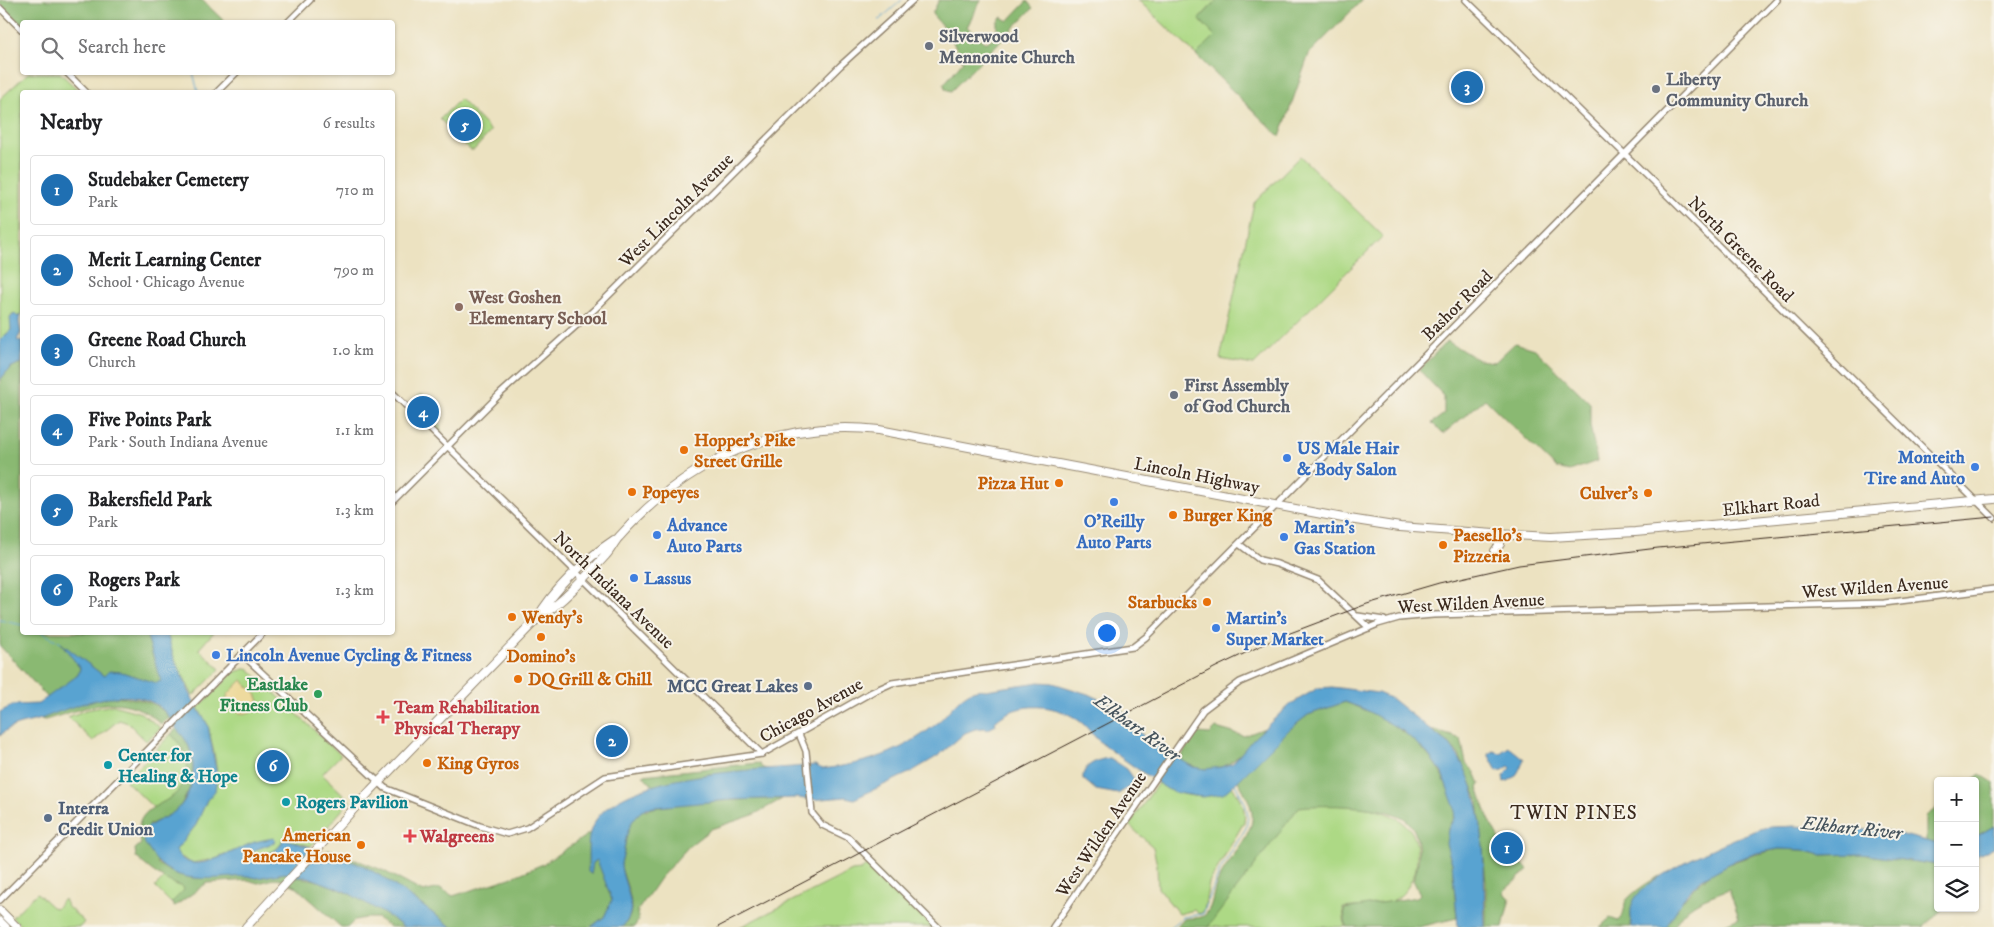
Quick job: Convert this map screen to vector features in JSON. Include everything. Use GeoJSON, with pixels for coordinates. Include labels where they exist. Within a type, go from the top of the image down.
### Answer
{"type":"FeatureCollection","features":[{"type":"Feature","properties":{"kind":"highway","name":"Lincoln Highway"},"geometry":{"type":"LineString","coordinates":[[580,576],[607,554],[618,538],[670,488],[715,460],[757,442],[801,431],[839,428],[870,429],[912,436],[1380,524],[1551,537]]}},
{"type":"Feature","properties":{"kind":"highway","name":"Elkhart Road"},"geometry":{"type":"LineString","coordinates":[[1551,537],[1683,528],[1994,499]]}},
{"type":"Feature","properties":{"kind":"highway"},"geometry":{"type":"LineString","coordinates":[[1494,534],[1500,544],[1495,551]]}},
{"type":"Feature","properties":{"kind":"highway"},"geometry":{"type":"LineString","coordinates":[[246,927],[377,782],[536,620],[550,611],[580,576]]}},
{"type":"Feature","properties":{"kind":"main road"},"geometry":{"type":"LineString","coordinates":[[0,910],[17,927]]}},
{"type":"Feature","properties":{"kind":"main road"},"geometry":{"type":"LineString","coordinates":[[0,921],[6,927]]}},
{"type":"Feature","properties":{"kind":"street"},"geometry":{"type":"LineString","coordinates":[[290,20],[310,0]]}},
{"type":"Feature","properties":{"kind":"street","name":"West Lincoln Avenue"},"geometry":{"type":"LineString","coordinates":[[395,499],[518,376],[606,298],[840,66],[913,0]]}},
{"type":"Feature","properties":{"kind":"street","name":"North Greene Road"},"geometry":{"type":"LineString","coordinates":[[1466,0],[1626,154],[1994,518]]}},
{"type":"Feature","properties":{"kind":"street","name":"Bashor Road"},"geometry":{"type":"LineString","coordinates":[[1155,628],[1777,0]]}},
{"type":"Feature","properties":{"kind":"street"},"geometry":{"type":"LineString","coordinates":[[0,8],[20,28]]}},
{"type":"Feature","properties":{"kind":"street"},"geometry":{"type":"LineString","coordinates":[[69,75],[84,90]]}},
{"type":"Feature","properties":{"kind":"street"},"geometry":{"type":"LineString","coordinates":[[219,90],[234,75]]}},
{"type":"Feature","properties":{"kind":"street","name":"North Indiana Avenue"},"geometry":{"type":"LineString","coordinates":[[395,395],[762,754]]}},
{"type":"Feature","properties":{"kind":"street"},"geometry":{"type":"LineString","coordinates":[[1240,544],[1260,560],[1313,577],[1369,628]]}},
{"type":"Feature","properties":{"kind":"street","name":"West Wilden Avenue"},"geometry":{"type":"LineString","coordinates":[[1054,927],[1176,747],[1204,710],[1226,691],[1254,676],[1390,620],[1433,615],[1884,603],[1994,589]]}},
{"type":"Feature","properties":{"kind":"street"},"geometry":{"type":"LineString","coordinates":[[1356,616],[1367,619],[1390,620]]}},
{"type":"Feature","properties":{"kind":"street","name":"Chicago Avenue"},"geometry":{"type":"LineString","coordinates":[[242,654],[377,782],[396,793],[507,834],[527,828],[605,777],[762,754],[872,692],[892,683],[1122,650],[1140,643],[1155,628]]}},
{"type":"Feature","properties":{"kind":"street"},"geometry":{"type":"LineString","coordinates":[[0,900],[261,635]]}},
{"type":"Feature","properties":{"kind":"street"},"geometry":{"type":"LineString","coordinates":[[799,734],[805,747],[812,813],[827,828],[849,838],[938,927]]}},
{"type":"Feature","properties":{"kind":"green space"},"geometry":{"type":"Polygon","coordinates":[[[0,0],[202,0],[223,20],[20,20],[20,25],[0,5],[0,0]]]}},
{"type":"Feature","properties":{"kind":"green space"},"geometry":{"type":"Polygon","coordinates":[[[939,0],[981,0],[967,27],[986,43],[997,35],[997,22],[1001,17],[1008,21],[1027,1],[1033,8],[951,91],[945,89],[944,84],[963,61],[949,34],[932,14],[939,0]]]}},
{"type":"Feature","properties":{"kind":"green space"},"geometry":{"type":"Polygon","coordinates":[[[1138,0],[1217,0],[1199,19],[1215,36],[1196,55],[1138,0]]]}},
{"type":"Feature","properties":{"kind":"green space"},"geometry":{"type":"Polygon","coordinates":[[[1217,0],[1362,0],[1309,54],[1280,137],[1196,55],[1215,36],[1199,19],[1217,0]]]}},
{"type":"Feature","properties":{"kind":"green space"},"geometry":{"type":"Polygon","coordinates":[[[26,75],[62,75],[78,90],[20,90],[20,315],[17,317],[14,313],[11,315],[11,330],[0,340],[0,99],[26,75]]]}},
{"type":"Feature","properties":{"kind":"green space"},"geometry":{"type":"Polygon","coordinates":[[[460,99],[491,131],[474,150],[470,150],[440,119],[460,99]]]}},
{"type":"Feature","properties":{"kind":"green space"},"geometry":{"type":"Polygon","coordinates":[[[1300,156],[1383,236],[1254,365],[1220,359],[1254,203],[1300,156]]]}},
{"type":"Feature","properties":{"kind":"green space"},"geometry":{"type":"Polygon","coordinates":[[[1447,341],[1478,360],[1495,362],[1515,343],[1535,349],[1590,403],[1590,425],[1597,461],[1570,471],[1556,468],[1485,399],[1443,434],[1432,423],[1444,414],[1444,396],[1419,370],[1447,341]]]}},
{"type":"Feature","properties":{"kind":"green space"},"geometry":{"type":"Polygon","coordinates":[[[20,363],[20,635],[147,635],[161,681],[156,683],[104,676],[62,644],[80,668],[78,675],[48,698],[0,646],[0,380],[10,368],[20,363]]]}},
{"type":"Feature","properties":{"kind":"green space"},"geometry":{"type":"Polygon","coordinates":[[[420,395],[423,395],[437,425],[440,425],[442,434],[411,405],[420,395]]]}},
{"type":"Feature","properties":{"kind":"green space"},"geometry":{"type":"Polygon","coordinates":[[[168,635],[211,635],[199,649],[220,669],[193,696],[174,658],[168,635]]]}},
{"type":"Feature","properties":{"kind":"green space"},"geometry":{"type":"Polygon","coordinates":[[[248,668],[341,755],[322,774],[350,801],[311,846],[283,839],[282,843],[273,851],[257,857],[252,855],[255,850],[268,845],[255,842],[215,859],[191,863],[178,855],[176,850],[196,825],[207,800],[215,790],[217,775],[208,725],[198,708],[234,672],[248,668]]]}},
{"type":"Feature","properties":{"kind":"green space"},"geometry":{"type":"Polygon","coordinates":[[[109,697],[142,700],[157,706],[170,718],[161,724],[147,713],[133,706],[105,704],[91,706],[45,720],[39,719],[78,704],[109,697]]]}},
{"type":"Feature","properties":{"kind":"green space"},"geometry":{"type":"Polygon","coordinates":[[[1345,702],[1377,716],[1407,735],[1420,746],[1441,773],[1455,808],[1447,837],[1448,851],[1452,863],[1457,918],[1418,927],[1346,927],[1344,909],[1417,897],[1420,894],[1413,880],[1418,865],[1417,839],[1411,825],[1396,814],[1369,808],[1323,806],[1299,807],[1208,927],[1177,927],[1184,919],[1199,918],[1206,914],[1218,881],[1250,828],[1252,811],[1238,781],[1290,729],[1308,715],[1345,702]]]}},
{"type":"Feature","properties":{"kind":"green space"},"geometry":{"type":"Polygon","coordinates":[[[113,705],[141,713],[161,728],[146,741],[128,723],[119,720],[93,741],[68,717],[86,710],[113,705]]]}},
{"type":"Feature","properties":{"kind":"green space"},"geometry":{"type":"Polygon","coordinates":[[[177,728],[186,739],[193,758],[192,784],[178,811],[149,825],[158,864],[169,871],[190,877],[247,876],[257,878],[285,873],[314,880],[363,900],[403,927],[390,927],[377,918],[365,918],[355,920],[348,927],[341,927],[295,886],[278,878],[258,883],[248,880],[207,883],[175,906],[171,903],[184,890],[183,887],[158,875],[136,857],[135,849],[141,844],[139,827],[144,815],[152,808],[175,795],[184,780],[187,769],[186,757],[182,748],[171,734],[177,728]]]}},
{"type":"Feature","properties":{"kind":"green space"},"geometry":{"type":"Polygon","coordinates":[[[1216,728],[1244,736],[1265,728],[1238,756],[1220,768],[1196,767],[1181,761],[1184,751],[1197,733],[1210,734],[1216,728]]]}},
{"type":"Feature","properties":{"kind":"green space"},"geometry":{"type":"Polygon","coordinates":[[[1430,729],[1461,739],[1466,763],[1475,772],[1480,784],[1478,787],[1482,800],[1496,833],[1509,852],[1529,869],[1505,890],[1504,893],[1510,898],[1503,927],[1486,927],[1486,882],[1478,800],[1459,755],[1451,745],[1430,729]]]}},
{"type":"Feature","properties":{"kind":"green space"},"geometry":{"type":"Polygon","coordinates":[[[171,734],[179,734],[193,770],[164,818],[126,781],[171,734]]]}},
{"type":"Feature","properties":{"kind":"green space"},"geometry":{"type":"Polygon","coordinates":[[[758,763],[763,768],[772,770],[709,774],[653,786],[643,775],[758,763]]]}},
{"type":"Feature","properties":{"kind":"green space"},"geometry":{"type":"Polygon","coordinates":[[[1980,774],[1994,783],[1994,826],[1979,835],[1979,777],[1976,777],[1980,774]]]}},
{"type":"Feature","properties":{"kind":"green space"},"geometry":{"type":"Polygon","coordinates":[[[1158,783],[1176,792],[1195,796],[1215,795],[1232,786],[1243,807],[1244,822],[1209,883],[1204,911],[1199,914],[1194,910],[1179,914],[1158,888],[1157,865],[1153,847],[1129,825],[1158,783]]]}},
{"type":"Feature","properties":{"kind":"green space"},"geometry":{"type":"Polygon","coordinates":[[[782,799],[753,815],[711,829],[689,846],[660,878],[638,910],[638,921],[634,927],[622,927],[628,920],[631,906],[621,862],[631,821],[638,813],[662,806],[731,800],[782,799]]]}},
{"type":"Feature","properties":{"kind":"green space"},"geometry":{"type":"Polygon","coordinates":[[[1323,803],[1352,805],[1383,812],[1407,826],[1415,838],[1417,860],[1415,872],[1404,892],[1397,899],[1387,903],[1343,908],[1345,927],[1206,927],[1298,805],[1323,803]]]}},
{"type":"Feature","properties":{"kind":"green space"},"geometry":{"type":"Polygon","coordinates":[[[1934,810],[1934,843],[1926,841],[1926,816],[1934,810]]]}},
{"type":"Feature","properties":{"kind":"green space"},"geometry":{"type":"Polygon","coordinates":[[[590,833],[589,860],[593,863],[597,860],[600,863],[612,901],[604,917],[591,927],[452,927],[384,878],[364,866],[324,852],[329,849],[382,870],[423,892],[440,888],[453,896],[510,878],[543,864],[590,833]]]}},
{"type":"Feature","properties":{"kind":"green space"},"geometry":{"type":"Polygon","coordinates":[[[1779,849],[1803,850],[1821,855],[1861,854],[1934,864],[1934,912],[1940,912],[1924,927],[1718,927],[1739,918],[1729,889],[1697,902],[1685,912],[1674,927],[1666,927],[1687,895],[1699,883],[1726,865],[1760,853],[1779,849]]]}},
{"type":"Feature","properties":{"kind":"green space"},"geometry":{"type":"Polygon","coordinates":[[[869,863],[934,927],[740,927],[852,871],[861,870],[869,863]]]}},
{"type":"Feature","properties":{"kind":"green space"},"geometry":{"type":"Polygon","coordinates":[[[170,872],[195,879],[171,903],[155,887],[170,872]]]}},
{"type":"Feature","properties":{"kind":"green space"},"geometry":{"type":"Polygon","coordinates":[[[1660,876],[1636,897],[1632,909],[1631,927],[1600,927],[1610,918],[1618,921],[1630,896],[1660,876]]]}},
{"type":"Feature","properties":{"kind":"green space"},"geometry":{"type":"Polygon","coordinates":[[[37,893],[52,907],[56,908],[64,899],[67,906],[84,922],[80,927],[22,927],[12,917],[37,893]]]}},
{"type":"Feature","properties":{"kind":"sand"},"geometry":{"type":"Polygon","coordinates":[[[242,680],[256,694],[259,701],[256,707],[248,713],[233,710],[226,701],[228,694],[242,680]]]}},
{"type":"Feature","properties":{"kind":"water"},"geometry":{"type":"Polygon","coordinates":[[[14,313],[18,317],[20,315],[20,335],[17,340],[20,341],[20,363],[10,368],[0,380],[0,340],[11,330],[10,318],[14,313]]]}},
{"type":"Feature","properties":{"kind":"water"},"geometry":{"type":"Polygon","coordinates":[[[147,635],[168,635],[174,658],[195,704],[208,725],[217,775],[215,791],[207,800],[196,825],[176,850],[182,859],[191,863],[201,863],[213,860],[246,845],[274,838],[275,842],[255,850],[252,855],[257,857],[273,851],[282,843],[283,839],[286,839],[364,866],[384,878],[452,927],[403,927],[393,919],[345,891],[308,877],[293,877],[285,873],[257,878],[247,876],[194,878],[182,876],[160,864],[146,846],[143,832],[180,807],[191,784],[193,766],[190,749],[186,741],[166,713],[150,702],[136,697],[103,699],[19,724],[0,736],[0,712],[13,705],[38,704],[78,675],[80,668],[61,643],[104,676],[109,671],[122,672],[156,683],[161,681],[147,635]]]}},
{"type":"Feature","properties":{"kind":"water"},"geometry":{"type":"Polygon","coordinates":[[[1039,682],[1053,683],[1091,695],[1122,710],[1145,738],[1193,767],[1205,769],[1222,767],[1233,763],[1252,740],[1289,705],[1318,688],[1332,687],[1378,693],[1392,699],[1451,746],[1464,766],[1472,787],[1482,833],[1485,927],[1458,927],[1452,863],[1446,844],[1448,829],[1454,818],[1455,809],[1442,773],[1427,753],[1403,731],[1364,709],[1345,702],[1308,715],[1290,729],[1223,794],[1202,797],[1177,793],[1167,789],[1101,743],[1085,725],[1072,716],[1050,708],[1026,707],[1004,715],[995,722],[996,725],[987,730],[985,728],[975,729],[965,733],[938,756],[911,772],[854,799],[846,797],[811,800],[798,798],[729,800],[646,808],[636,816],[630,826],[621,863],[631,905],[627,920],[622,927],[591,927],[604,917],[612,900],[597,860],[593,863],[591,874],[588,872],[590,832],[607,808],[630,794],[659,784],[727,772],[815,765],[822,769],[854,764],[882,756],[921,735],[941,720],[958,701],[971,692],[1039,682]]]}},
{"type":"Feature","properties":{"kind":"water"},"geometry":{"type":"Polygon","coordinates":[[[1509,747],[1524,759],[1515,776],[1504,782],[1503,776],[1511,768],[1509,766],[1497,771],[1488,754],[1493,751],[1500,753],[1509,747]]]}},
{"type":"Feature","properties":{"kind":"water"},"geometry":{"type":"Polygon","coordinates":[[[1110,758],[1127,769],[1134,779],[1132,785],[1118,794],[1096,790],[1083,779],[1083,774],[1088,766],[1096,761],[1110,758]]]}},
{"type":"Feature","properties":{"kind":"water"},"geometry":{"type":"Polygon","coordinates":[[[1794,826],[1888,831],[1934,843],[1934,864],[1861,854],[1821,855],[1803,850],[1779,849],[1757,853],[1736,860],[1702,879],[1687,893],[1666,927],[1632,927],[1632,903],[1642,890],[1655,880],[1714,848],[1751,832],[1768,827],[1794,826]]]}},
{"type":"Feature","properties":{"kind":"water"},"geometry":{"type":"Polygon","coordinates":[[[1994,826],[1994,847],[1979,855],[1979,835],[1994,826]]]}},
{"type":"Feature","properties":{"kind":"waterway"},"geometry":{"type":"LineString","coordinates":[[879,20],[902,0]]}},
{"type":"Feature","properties":{"kind":"waterway"},"geometry":{"type":"LineString","coordinates":[[194,75],[198,90]]}},
{"type":"Feature","properties":{"kind":"waterway"},"geometry":{"type":"LineString","coordinates":[[0,620],[20,625]]}},
{"type":"Feature","properties":{"kind":"waterway"},"geometry":{"type":"LineString","coordinates":[[46,635],[61,643]]}},
{"type":"Feature","properties":{"kind":"waterway"},"geometry":{"type":"LineString","coordinates":[[1170,927],[1183,917],[1203,914],[1220,870],[1246,828],[1248,816],[1245,803],[1235,784]]}},
{"type":"Feature","properties":{"kind":"railway"},"geometry":{"type":"LineString","coordinates":[[718,927],[1216,667],[1277,638],[1367,604],[1439,583],[1519,565],[1658,548],[1994,517]]}},
{"type":"Feature","properties":{"kind":"place","name":"Silverwood Mennonite Church"},"geometry":{"type":"Point","coordinates":[929,46]}},
{"type":"Feature","properties":{"kind":"place","name":"Greene Road Church"},"geometry":{"type":"Point","coordinates":[1467,87]}},
{"type":"Feature","properties":{"kind":"place","name":"Liberty Community Church"},"geometry":{"type":"Point","coordinates":[1656,89]}},
{"type":"Feature","properties":{"kind":"place","name":"Bakersfield Park"},"geometry":{"type":"Point","coordinates":[465,125]}},
{"type":"Feature","properties":{"kind":"place","name":"West Goshen Elementary School"},"geometry":{"type":"Point","coordinates":[459,307]}},
{"type":"Feature","properties":{"kind":"place","name":"First Assembly of God Church"},"geometry":{"type":"Point","coordinates":[1174,395]}},
{"type":"Feature","properties":{"kind":"place","name":"Five Points Park"},"geometry":{"type":"Point","coordinates":[423,412]}},
{"type":"Feature","properties":{"kind":"place","name":"Hopper's Pike Street Grille"},"geometry":{"type":"Point","coordinates":[684,450]}},
{"type":"Feature","properties":{"kind":"place","name":"US Male Hair & Body Salon"},"geometry":{"type":"Point","coordinates":[1287,458]}},
{"type":"Feature","properties":{"kind":"place","name":"Monteith Tire and Auto"},"geometry":{"type":"Point","coordinates":[1975,467]}},
{"type":"Feature","properties":{"kind":"place","name":"Pizza Hut"},"geometry":{"type":"Point","coordinates":[1059,483]}},
{"type":"Feature","properties":{"kind":"place","name":"Popeyes"},"geometry":{"type":"Point","coordinates":[632,492]}},
{"type":"Feature","properties":{"kind":"place","name":"Culver's"},"geometry":{"type":"Point","coordinates":[1648,493]}},
{"type":"Feature","properties":{"kind":"place","name":"O'Reilly Auto Parts"},"geometry":{"type":"Point","coordinates":[1114,502]}},
{"type":"Feature","properties":{"kind":"place","name":"Burger King"},"geometry":{"type":"Point","coordinates":[1173,515]}},
{"type":"Feature","properties":{"kind":"place","name":"Advance Auto Parts"},"geometry":{"type":"Point","coordinates":[657,535]}},
{"type":"Feature","properties":{"kind":"place","name":"Martin's Gas Station"},"geometry":{"type":"Point","coordinates":[1284,537]}},
{"type":"Feature","properties":{"kind":"place","name":"Paesello's Pizzeria"},"geometry":{"type":"Point","coordinates":[1443,545]}},
{"type":"Feature","properties":{"kind":"place","name":"Lassus"},"geometry":{"type":"Point","coordinates":[634,578]}},
{"type":"Feature","properties":{"kind":"place","name":"Starbucks"},"geometry":{"type":"Point","coordinates":[1207,602]}},
{"type":"Feature","properties":{"kind":"place","name":"Wendy's"},"geometry":{"type":"Point","coordinates":[512,617]}},
{"type":"Feature","properties":{"kind":"place","name":"Martin's Super Market"},"geometry":{"type":"Point","coordinates":[1216,628]}},
{"type":"Feature","properties":{"kind":"place","name":"Domino's"},"geometry":{"type":"Point","coordinates":[541,637]}},
{"type":"Feature","properties":{"kind":"place","name":"Lincoln Avenue Cycling & Fitness"},"geometry":{"type":"Point","coordinates":[216,655]}},
{"type":"Feature","properties":{"kind":"place","name":"DQ Grill & Chill"},"geometry":{"type":"Point","coordinates":[518,679]}},
{"type":"Feature","properties":{"kind":"place","name":"MCC Great Lakes"},"geometry":{"type":"Point","coordinates":[808,686]}},
{"type":"Feature","properties":{"kind":"place","name":"Eastlake Fitness Club"},"geometry":{"type":"Point","coordinates":[318,694]}},
{"type":"Feature","properties":{"kind":"place","name":"Team Rehabilitation Physical Therapy"},"geometry":{"type":"Point","coordinates":[383,717]}},
{"type":"Feature","properties":{"kind":"place","name":"Merit Learning Center"},"geometry":{"type":"Point","coordinates":[612,741]}},
{"type":"Feature","properties":{"kind":"place","name":"King Gyros"},"geometry":{"type":"Point","coordinates":[427,763]}},
{"type":"Feature","properties":{"kind":"place","name":"Center for Healing & Hope"},"geometry":{"type":"Point","coordinates":[108,765]}},
{"type":"Feature","properties":{"kind":"place","name":"Rogers Park"},"geometry":{"type":"Point","coordinates":[273,766]}},
{"type":"Feature","properties":{"kind":"place","name":"Rogers Pavilion"},"geometry":{"type":"Point","coordinates":[286,802]}},
{"type":"Feature","properties":{"kind":"place","name":"Interra Credit Union"},"geometry":{"type":"Point","coordinates":[48,818]}},
{"type":"Feature","properties":{"kind":"place","name":"Walgreens"},"geometry":{"type":"Point","coordinates":[410,836]}},
{"type":"Feature","properties":{"kind":"place","name":"American Pancake House"},"geometry":{"type":"Point","coordinates":[361,845]}},
{"type":"Feature","properties":{"kind":"place","name":"Studebaker Cemetery"},"geometry":{"type":"Point","coordinates":[1507,848]}},
{"type":"Feature","properties":{"kind":"district","name":"TWIN PINES"},"geometry":{"type":"Point","coordinates":[1574,812]}},
{"type":"Feature","properties":{"kind":"water label","name":"Elkhart River"},"geometry":{"type":"Point","coordinates":[1138,727]}},
{"type":"Feature","properties":{"kind":"water label","name":"Elkhart River"},"geometry":{"type":"Point","coordinates":[1852,827]}}]}
